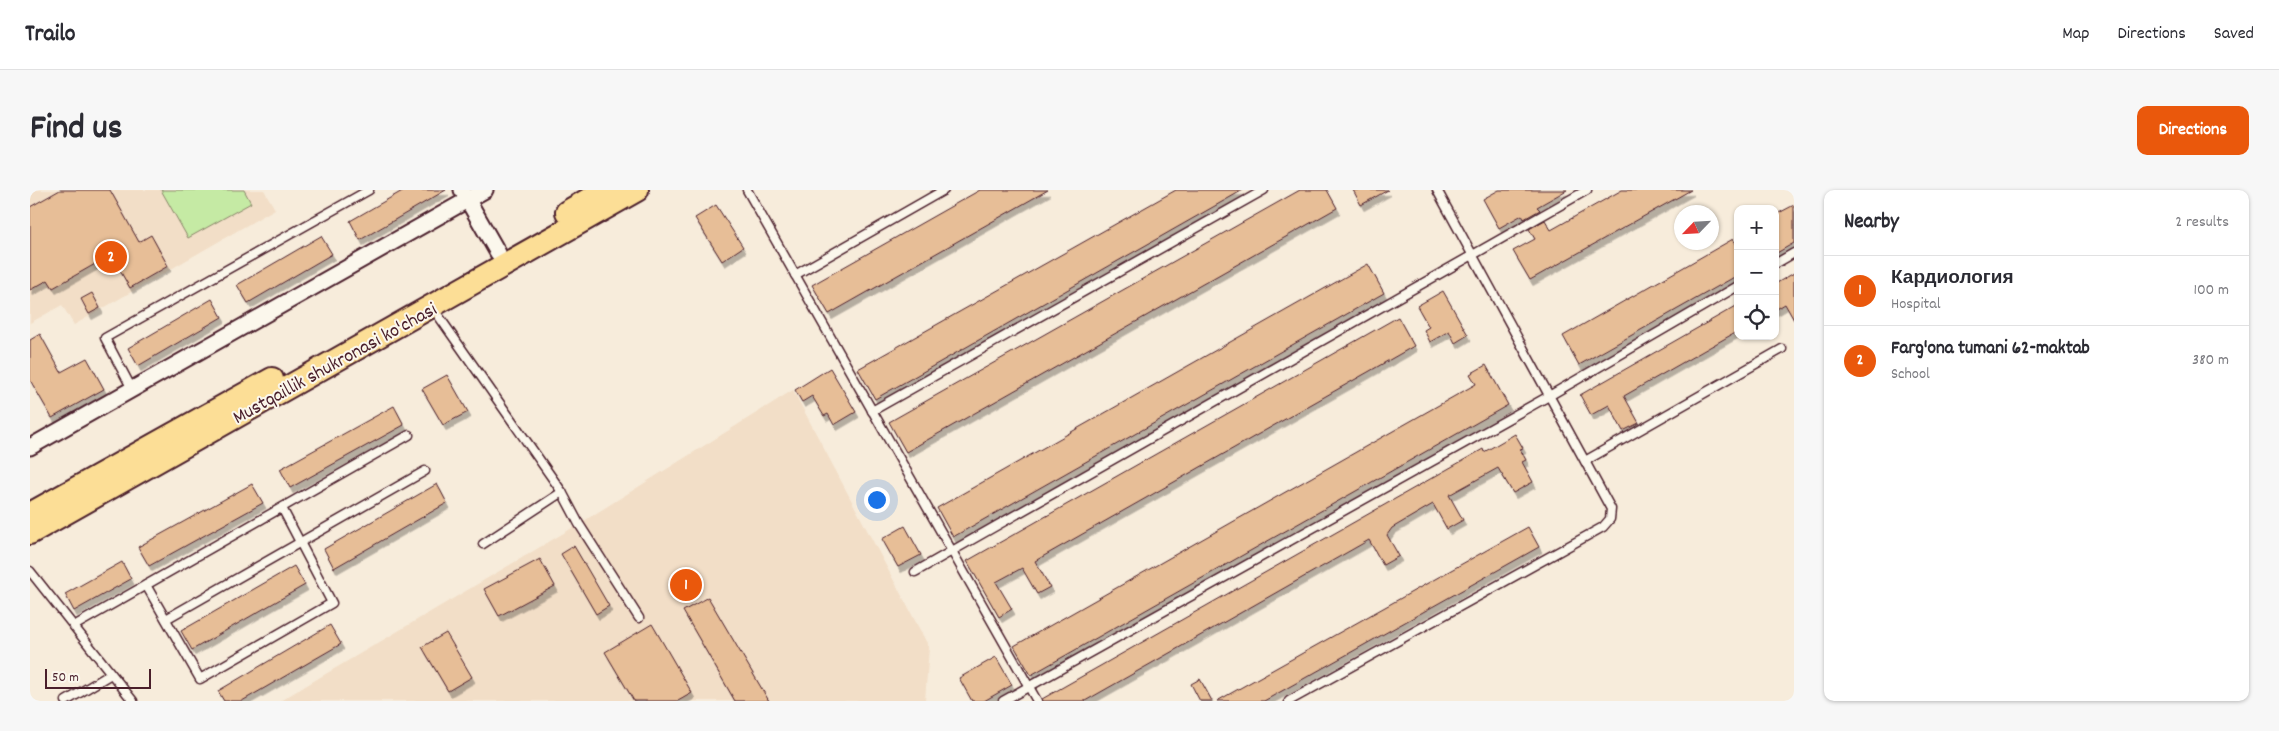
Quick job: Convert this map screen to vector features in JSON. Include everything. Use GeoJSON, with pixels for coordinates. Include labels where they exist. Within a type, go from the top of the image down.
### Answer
{"type":"FeatureCollection","features":[{"type":"Feature","properties":{"kind":"main road","name":"Mustqaillik shukronasi ko'chasi"},"geometry":{"type":"LineString","coordinates":[[30,514],[498,253],[605,190]]}},
{"type":"Feature","properties":{"kind":"main road","name":"Mustqaillik shukronasi ko'chasi"},"geometry":{"type":"LineString","coordinates":[[30,533],[637,190]]}},
{"type":"Feature","properties":{"kind":"street"},"geometry":{"type":"LineString","coordinates":[[30,447],[132,390],[465,195],[485,190]]}},
{"type":"Feature","properties":{"kind":"street"},"geometry":{"type":"LineString","coordinates":[[465,195],[498,253]]}},
{"type":"Feature","properties":{"kind":"lane"},"geometry":{"type":"LineString","coordinates":[[132,390],[105,338],[368,190]]}},
{"type":"Feature","properties":{"kind":"lane"},"geometry":{"type":"LineString","coordinates":[[747,190],[1037,701]]}},
{"type":"Feature","properties":{"kind":"lane"},"geometry":{"type":"LineString","coordinates":[[795,276],[944,190]]}},
{"type":"Feature","properties":{"kind":"lane"},"geometry":{"type":"LineString","coordinates":[[872,412],[1264,190]]}},
{"type":"Feature","properties":{"kind":"lane"},"geometry":{"type":"LineString","coordinates":[[1288,701],[1602,527],[1610,519],[1611,509],[1437,190]]}},
{"type":"Feature","properties":{"kind":"lane"},"geometry":{"type":"LineString","coordinates":[[915,572],[1587,190]]}},
{"type":"Feature","properties":{"kind":"lane"},"geometry":{"type":"LineString","coordinates":[[1779,262],[1794,253]]}},
{"type":"Feature","properties":{"kind":"lane"},"geometry":{"type":"LineString","coordinates":[[1003,701],[1549,396],[1734,288]]}},
{"type":"Feature","properties":{"kind":"lane"},"geometry":{"type":"LineString","coordinates":[[432,306],[562,492],[579,524],[640,618]]}},
{"type":"Feature","properties":{"kind":"lane"},"geometry":{"type":"LineString","coordinates":[[1584,461],[1782,349]]}},
{"type":"Feature","properties":{"kind":"lane"},"geometry":{"type":"LineString","coordinates":[[74,626],[409,435]]}},
{"type":"Feature","properties":{"kind":"lane"},"geometry":{"type":"LineString","coordinates":[[166,619],[424,471]]}},
{"type":"Feature","properties":{"kind":"lane"},"geometry":{"type":"LineString","coordinates":[[484,544],[562,492]]}},
{"type":"Feature","properties":{"kind":"lane"},"geometry":{"type":"LineString","coordinates":[[146,585],[200,679],[332,603],[282,508]]}},
{"type":"Feature","properties":{"kind":"lane"},"geometry":{"type":"LineString","coordinates":[[30,571],[132,701]]}},
{"type":"Feature","properties":{"kind":"lane"},"geometry":{"type":"LineString","coordinates":[[66,701],[110,674]]}},
{"type":"Feature","properties":{"kind":"shaded area"},"geometry":{"type":"Polygon","coordinates":[[[30,190],[264,190],[275,209],[74,325],[62,305],[30,323],[30,190]]]}},
{"type":"Feature","properties":{"kind":"shaded area"},"geometry":{"type":"Polygon","coordinates":[[[793,390],[929,647],[925,701],[280,701],[579,524],[793,390]]]}},
{"type":"Feature","properties":{"kind":"green space"},"geometry":{"type":"Polygon","coordinates":[[[161,190],[244,190],[251,203],[188,238],[161,190]]]}},
{"type":"Feature","properties":{"kind":"building"},"geometry":{"type":"Polygon","coordinates":[[[60,190],[110,190],[139,242],[151,235],[168,266],[130,288],[111,255],[53,288],[48,280],[30,290],[30,207],[60,190]]]}},
{"type":"Feature","properties":{"kind":"building"},"geometry":{"type":"Polygon","coordinates":[[[404,190],[446,190],[360,240],[350,221],[404,190]]]}},
{"type":"Feature","properties":{"kind":"building"},"geometry":{"type":"Polygon","coordinates":[[[980,190],[1048,190],[829,314],[812,285],[980,190]]]}},
{"type":"Feature","properties":{"kind":"building"},"geometry":{"type":"Polygon","coordinates":[[[1176,190],[1243,190],[875,399],[858,369],[1176,190]]]}},
{"type":"Feature","properties":{"kind":"building"},"geometry":{"type":"Polygon","coordinates":[[[1300,190],[1327,190],[1337,208],[906,452],[889,422],[1300,190]]]}},
{"type":"Feature","properties":{"kind":"building"},"geometry":{"type":"Polygon","coordinates":[[[1353,190],[1388,190],[1361,205],[1353,190]]]}},
{"type":"Feature","properties":{"kind":"building"},"geometry":{"type":"Polygon","coordinates":[[[1499,190],[1567,190],[1537,207],[1540,210],[1524,219],[1522,215],[1499,228],[1483,199],[1499,190]]]}},
{"type":"Feature","properties":{"kind":"building"},"geometry":{"type":"Polygon","coordinates":[[[1622,190],[1691,190],[1530,280],[1513,251],[1535,239],[1529,229],[1545,220],[1551,230],[1622,190]]]}},
{"type":"Feature","properties":{"kind":"building"},"geometry":{"type":"Polygon","coordinates":[[[716,205],[743,247],[722,261],[695,218],[716,205]]]}},
{"type":"Feature","properties":{"kind":"building"},"geometry":{"type":"Polygon","coordinates":[[[1794,205],[1794,243],[1779,252],[1779,250],[1779,213],[1794,205]]]}},
{"type":"Feature","properties":{"kind":"building"},"geometry":{"type":"Polygon","coordinates":[[[321,236],[332,254],[248,303],[237,285],[321,236]]]}},
{"type":"Feature","properties":{"kind":"building"},"geometry":{"type":"Polygon","coordinates":[[[1733,239],[1734,241],[1734,277],[1579,365],[1563,336],[1714,250],[1719,250],[1719,247],[1733,239]]]}},
{"type":"Feature","properties":{"kind":"building"},"geometry":{"type":"Polygon","coordinates":[[[1368,264],[1384,293],[953,537],[937,508],[1368,264]]]}},
{"type":"Feature","properties":{"kind":"building"},"geometry":{"type":"Polygon","coordinates":[[[1794,273],[1794,320],[1785,304],[1779,308],[1779,282],[1794,273]]]}},
{"type":"Feature","properties":{"kind":"building"},"geometry":{"type":"Polygon","coordinates":[[[1443,291],[1468,335],[1455,343],[1449,331],[1430,342],[1424,330],[1429,327],[1417,306],[1443,291]]]}},
{"type":"Feature","properties":{"kind":"building"},"geometry":{"type":"Polygon","coordinates":[[[92,293],[100,308],[89,314],[81,299],[92,293]]]}},
{"type":"Feature","properties":{"kind":"building"},"geometry":{"type":"Polygon","coordinates":[[[212,299],[222,317],[138,366],[128,348],[212,299]]]}},
{"type":"Feature","properties":{"kind":"building"},"geometry":{"type":"Polygon","coordinates":[[[1734,307],[1734,333],[1624,396],[1639,423],[1623,431],[1609,405],[1591,415],[1580,395],[1734,307]]]}},
{"type":"Feature","properties":{"kind":"building"},"geometry":{"type":"Polygon","coordinates":[[[1398,317],[1414,346],[1035,561],[1050,587],[1037,594],[1022,568],[996,582],[1012,609],[999,617],[967,561],[1398,317]]]}},
{"type":"Feature","properties":{"kind":"building"},"geometry":{"type":"Polygon","coordinates":[[[40,334],[61,372],[87,358],[104,389],[52,418],[30,380],[30,340],[40,334]]]}},
{"type":"Feature","properties":{"kind":"building"},"geometry":{"type":"Polygon","coordinates":[[[1486,365],[1508,405],[1031,675],[1014,646],[1476,384],[1470,374],[1486,365]]]}},
{"type":"Feature","properties":{"kind":"building"},"geometry":{"type":"Polygon","coordinates":[[[830,368],[856,412],[834,425],[828,414],[824,416],[812,396],[802,402],[795,390],[830,368]]]}},
{"type":"Feature","properties":{"kind":"building"},"geometry":{"type":"Polygon","coordinates":[[[447,375],[468,412],[443,425],[422,389],[447,375]]]}},
{"type":"Feature","properties":{"kind":"building"},"geometry":{"type":"Polygon","coordinates":[[[394,406],[404,425],[290,488],[280,469],[394,406]]]}},
{"type":"Feature","properties":{"kind":"building"},"geometry":{"type":"Polygon","coordinates":[[[1515,434],[1523,448],[1520,449],[1526,460],[1522,462],[1533,482],[1513,493],[1498,468],[1449,495],[1463,520],[1447,529],[1433,504],[1392,528],[1387,535],[1399,556],[1383,565],[1369,540],[1085,701],[1043,701],[1042,699],[1483,449],[1484,452],[1515,434]]]}},
{"type":"Feature","properties":{"kind":"building"},"geometry":{"type":"Polygon","coordinates":[[[252,484],[263,503],[149,566],[138,547],[252,484]]]}},
{"type":"Feature","properties":{"kind":"building"},"geometry":{"type":"Polygon","coordinates":[[[437,484],[447,503],[334,568],[324,549],[437,484]]]}},
{"type":"Feature","properties":{"kind":"building"},"geometry":{"type":"Polygon","coordinates":[[[905,526],[921,555],[898,567],[882,539],[905,526]]]}},
{"type":"Feature","properties":{"kind":"building"},"geometry":{"type":"Polygon","coordinates":[[[1528,527],[1539,547],[1264,701],[1217,701],[1528,527]]]}},
{"type":"Feature","properties":{"kind":"building"},"geometry":{"type":"Polygon","coordinates":[[[574,546],[609,606],[596,614],[561,554],[574,546]]]}},
{"type":"Feature","properties":{"kind":"building"},"geometry":{"type":"Polygon","coordinates":[[[540,559],[555,586],[499,616],[484,589],[540,559]]]}},
{"type":"Feature","properties":{"kind":"building"},"geometry":{"type":"Polygon","coordinates":[[[122,562],[131,579],[74,611],[65,594],[122,562]]]}},
{"type":"Feature","properties":{"kind":"building"},"geometry":{"type":"Polygon","coordinates":[[[294,566],[305,585],[192,650],[181,631],[294,566]]]}},
{"type":"Feature","properties":{"kind":"building"},"geometry":{"type":"Polygon","coordinates":[[[708,597],[769,701],[735,701],[683,611],[708,597]]]}},
{"type":"Feature","properties":{"kind":"building"},"geometry":{"type":"Polygon","coordinates":[[[652,624],[692,693],[678,701],[634,701],[605,652],[652,624]]]}},
{"type":"Feature","properties":{"kind":"building"},"geometry":{"type":"Polygon","coordinates":[[[330,625],[341,644],[242,701],[224,701],[218,691],[330,625]]]}},
{"type":"Feature","properties":{"kind":"building"},"geometry":{"type":"Polygon","coordinates":[[[446,633],[472,677],[448,691],[422,647],[446,633]]]}},
{"type":"Feature","properties":{"kind":"building"},"geometry":{"type":"Polygon","coordinates":[[[996,657],[1012,685],[984,701],[972,701],[959,678],[996,657]]]}},
{"type":"Feature","properties":{"kind":"building"},"geometry":{"type":"Polygon","coordinates":[[[1200,679],[1212,701],[1200,701],[1191,684],[1200,679]]]}},
{"type":"Feature","properties":{"kind":"place","name":"Farg'ona tumani 62-maktab"},"geometry":{"type":"Point","coordinates":[111,257]}},
{"type":"Feature","properties":{"kind":"place","name":"Кардиология"},"geometry":{"type":"Point","coordinates":[686,585]}}]}
